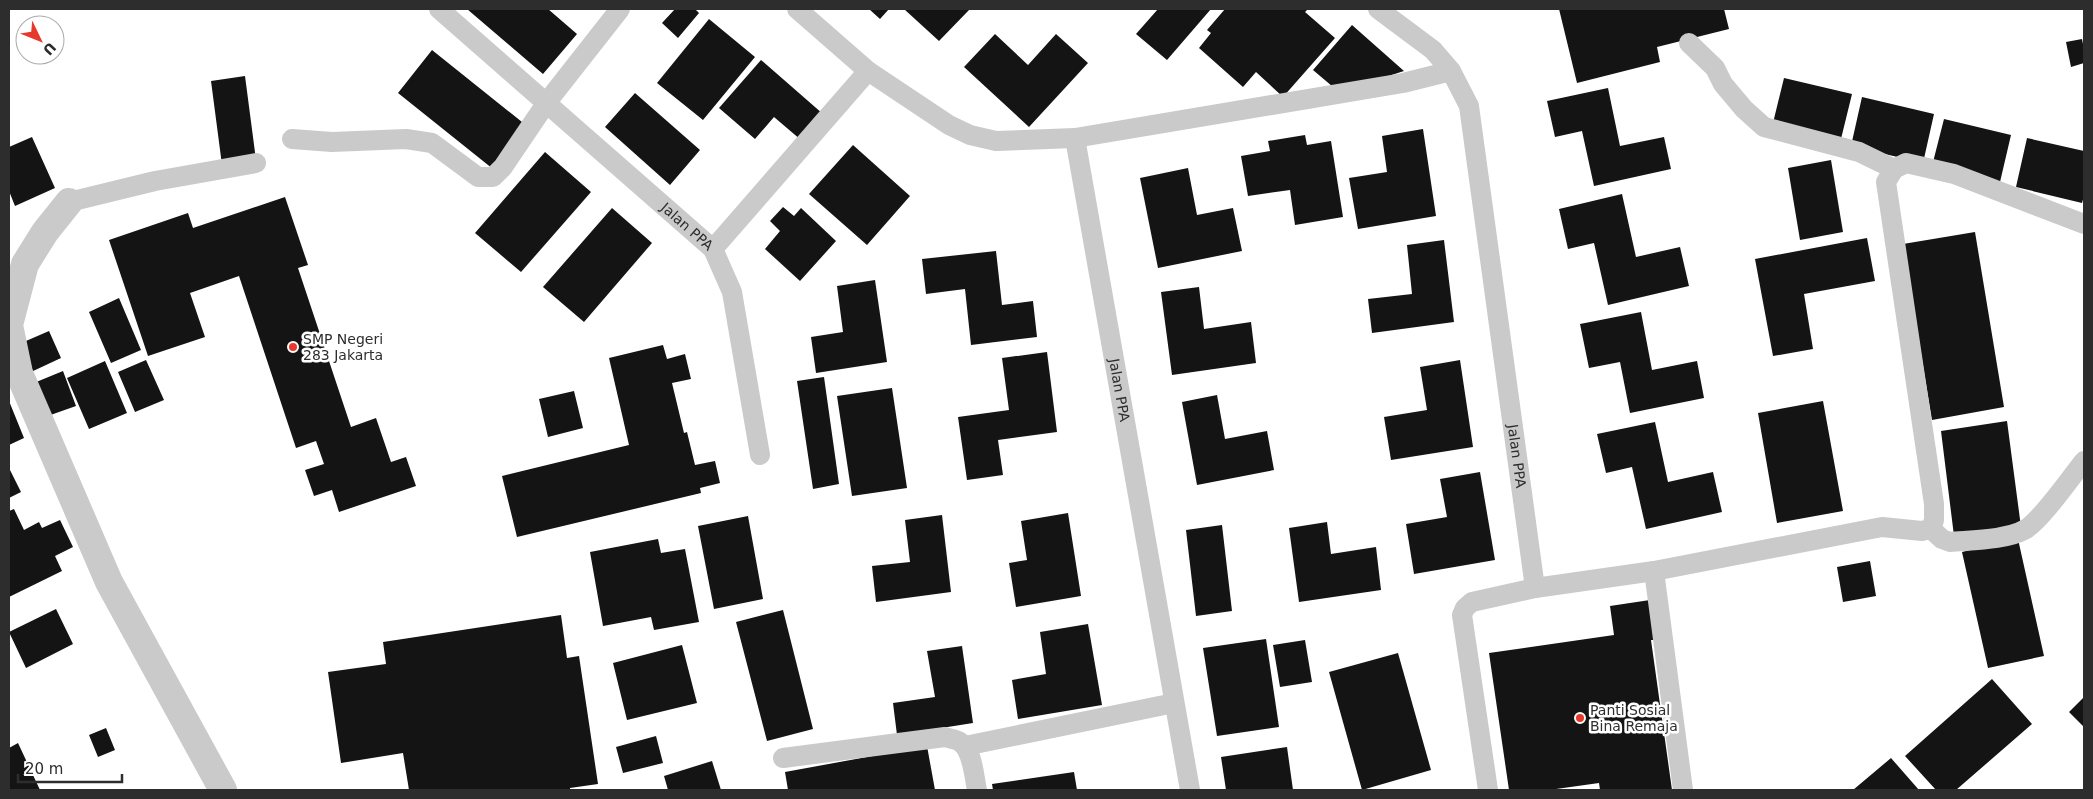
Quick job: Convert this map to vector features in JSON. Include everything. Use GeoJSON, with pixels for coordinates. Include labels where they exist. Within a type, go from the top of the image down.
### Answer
{"type":"FeatureCollection","features":[{"type":"Feature","properties":{"kind":"street"},"geometry":{"type":"LineString","coordinates":[[69,202],[45,232],[25,264],[9,325],[19,373],[109,582],[223,790]]}},
{"type":"Feature","properties":{"kind":"lane","name":"Jalan PPA"},"geometry":{"type":"LineString","coordinates":[[439,9],[712,249],[732,292],[760,456]]}},
{"type":"Feature","properties":{"kind":"lane"},"geometry":{"type":"LineString","coordinates":[[292,138],[332,142],[406,139],[432,142],[478,178],[493,177],[503,167],[547,102],[620,9]]}},
{"type":"Feature","properties":{"kind":"lane"},"geometry":{"type":"LineString","coordinates":[[797,9],[868,72],[949,125],[970,135],[996,141],[1076,138],[1403,83],[1451,71]]}},
{"type":"Feature","properties":{"kind":"lane","name":"Jalan PPA"},"geometry":{"type":"LineString","coordinates":[[1378,9],[1433,50],[1451,71],[1469,106],[1535,588]]}},
{"type":"Feature","properties":{"kind":"lane"},"geometry":{"type":"LineString","coordinates":[[1689,43],[1715,68],[1723,84],[1744,109],[1764,127],[1859,152],[1894,169]]}},
{"type":"Feature","properties":{"kind":"lane"},"geometry":{"type":"LineString","coordinates":[[712,249],[868,72]]}},
{"type":"Feature","properties":{"kind":"lane","name":"Jalan PPA"},"geometry":{"type":"LineString","coordinates":[[1076,138],[1190,790]]}},
{"type":"Feature","properties":{"kind":"lane"},"geometry":{"type":"LineString","coordinates":[[69,202],[155,181],[256,163]]}},
{"type":"Feature","properties":{"kind":"lane"},"geometry":{"type":"LineString","coordinates":[[1931,528],[1934,520],[1934,504],[1886,182],[1894,169],[1906,163],[1954,174],[2084,224]]}},
{"type":"Feature","properties":{"kind":"lane"},"geometry":{"type":"LineString","coordinates":[[1931,528],[1942,539],[1950,542],[2004,536],[2027,529],[2084,461]]}},
{"type":"Feature","properties":{"kind":"lane"},"geometry":{"type":"LineString","coordinates":[[1488,790],[1462,615],[1465,608],[1472,602],[1535,588],[1654,571],[1882,527],[1922,531],[1931,528]]}},
{"type":"Feature","properties":{"kind":"lane"},"geometry":{"type":"LineString","coordinates":[[1654,571],[1683,790]]}},
{"type":"Feature","properties":{"kind":"lane"},"geometry":{"type":"LineString","coordinates":[[965,746],[1174,703]]}},
{"type":"Feature","properties":{"kind":"lane"},"geometry":{"type":"LineString","coordinates":[[783,758],[945,737],[958,741],[965,746],[976,790]]}},
{"type":"Feature","properties":{"kind":"building"},"geometry":{"type":"Polygon","coordinates":[[[467,9],[548,9],[577,34],[543,74],[467,9]]]}},
{"type":"Feature","properties":{"kind":"building"},"geometry":{"type":"Polygon","coordinates":[[[675,9],[695,9],[699,13],[678,38],[662,23],[675,9]]]}},
{"type":"Feature","properties":{"kind":"building"},"geometry":{"type":"Polygon","coordinates":[[[869,9],[889,9],[880,19],[869,9]]]}},
{"type":"Feature","properties":{"kind":"building"},"geometry":{"type":"Polygon","coordinates":[[[904,9],[970,9],[939,41],[904,9]]]}},
{"type":"Feature","properties":{"kind":"building"},"geometry":{"type":"Polygon","coordinates":[[[1158,9],[1211,9],[1167,60],[1136,34],[1158,9]]]}},
{"type":"Feature","properties":{"kind":"building"},"geometry":{"type":"Polygon","coordinates":[[[1225,9],[1308,9],[1305,12],[1335,38],[1283,97],[1256,72],[1243,87],[1199,48],[1211,33],[1207,30],[1225,9]]]}},
{"type":"Feature","properties":{"kind":"building"},"geometry":{"type":"Polygon","coordinates":[[[1559,9],[1724,9],[1729,29],[1657,47],[1660,62],[1577,83],[1559,9]]]}},
{"type":"Feature","properties":{"kind":"building"},"geometry":{"type":"Polygon","coordinates":[[[709,19],[755,57],[703,120],[657,83],[709,19]]]}},
{"type":"Feature","properties":{"kind":"building"},"geometry":{"type":"Polygon","coordinates":[[[1352,25],[1404,71],[1339,92],[1313,70],[1352,25]]]}},
{"type":"Feature","properties":{"kind":"building"},"geometry":{"type":"Polygon","coordinates":[[[995,34],[1028,65],[1056,34],[1088,63],[1029,127],[964,67],[995,34]]]}},
{"type":"Feature","properties":{"kind":"building"},"geometry":{"type":"Polygon","coordinates":[[[2082,39],[2084,63],[2071,67],[2066,42],[2082,39]]]}},
{"type":"Feature","properties":{"kind":"building"},"geometry":{"type":"Polygon","coordinates":[[[432,50],[527,126],[493,169],[398,93],[432,50]]]}},
{"type":"Feature","properties":{"kind":"building"},"geometry":{"type":"Polygon","coordinates":[[[761,60],[823,114],[801,140],[774,117],[755,139],[719,108],[761,60]]]}},
{"type":"Feature","properties":{"kind":"building"},"geometry":{"type":"Polygon","coordinates":[[[245,76],[256,160],[222,165],[211,81],[245,76]]]}},
{"type":"Feature","properties":{"kind":"building"},"geometry":{"type":"Polygon","coordinates":[[[1784,78],[1852,94],[1840,143],[1772,127],[1784,78]]]}},
{"type":"Feature","properties":{"kind":"building"},"geometry":{"type":"Polygon","coordinates":[[[1608,88],[1620,146],[1664,137],[1671,169],[1594,186],[1582,131],[1555,137],[1547,101],[1608,88]]]}},
{"type":"Feature","properties":{"kind":"building"},"geometry":{"type":"Polygon","coordinates":[[[635,93],[700,150],[670,185],[605,127],[635,93]]]}},
{"type":"Feature","properties":{"kind":"building"},"geometry":{"type":"Polygon","coordinates":[[[1862,97],[1934,114],[1923,163],[1851,146],[1862,97]]]}},
{"type":"Feature","properties":{"kind":"building"},"geometry":{"type":"Polygon","coordinates":[[[1944,119],[2011,135],[2000,182],[1932,166],[1944,119]]]}},
{"type":"Feature","properties":{"kind":"building"},"geometry":{"type":"Polygon","coordinates":[[[1423,129],[1436,216],[1358,229],[1349,178],[1387,172],[1382,136],[1423,129]]]}},
{"type":"Feature","properties":{"kind":"building"},"geometry":{"type":"Polygon","coordinates":[[[1305,135],[1307,145],[1331,141],[1343,217],[1295,225],[1290,190],[1248,196],[1241,156],[1270,151],[1268,141],[1305,135]]]}},
{"type":"Feature","properties":{"kind":"building"},"geometry":{"type":"Polygon","coordinates":[[[32,137],[55,188],[15,206],[9,191],[9,147],[32,137]]]}},
{"type":"Feature","properties":{"kind":"building"},"geometry":{"type":"Polygon","coordinates":[[[2027,138],[2084,151],[2084,196],[2082,203],[2016,187],[2027,138]]]}},
{"type":"Feature","properties":{"kind":"building"},"geometry":{"type":"Polygon","coordinates":[[[853,145],[910,196],[867,245],[809,194],[853,145]]]}},
{"type":"Feature","properties":{"kind":"building"},"geometry":{"type":"Polygon","coordinates":[[[545,152],[591,192],[521,272],[475,233],[545,152]]]}},
{"type":"Feature","properties":{"kind":"building"},"geometry":{"type":"Polygon","coordinates":[[[1831,160],[1843,232],[1800,240],[1788,168],[1831,160]]]}},
{"type":"Feature","properties":{"kind":"building"},"geometry":{"type":"Polygon","coordinates":[[[1188,168],[1197,215],[1233,208],[1242,251],[1158,268],[1140,178],[1188,168]]]}},
{"type":"Feature","properties":{"kind":"building"},"geometry":{"type":"Polygon","coordinates":[[[1622,194],[1636,257],[1680,247],[1689,286],[1608,305],[1594,243],[1568,249],[1559,209],[1622,194]]]}},
{"type":"Feature","properties":{"kind":"building","name":"SMP Negeri 283 Jakarta"},"geometry":{"type":"Polygon","coordinates":[[[285,197],[308,265],[298,268],[351,427],[376,418],[391,462],[406,457],[416,486],[339,512],[332,490],[314,496],[305,470],[324,464],[316,441],[296,448],[239,276],[190,293],[205,337],[148,356],[109,240],[188,213],[193,228],[285,197]]]}},
{"type":"Feature","properties":{"kind":"building"},"geometry":{"type":"Polygon","coordinates":[[[783,207],[794,216],[801,208],[836,241],[800,281],[765,249],[780,231],[770,221],[783,207]]]}},
{"type":"Feature","properties":{"kind":"building"},"geometry":{"type":"Polygon","coordinates":[[[612,208],[652,243],[584,322],[543,287],[612,208]]]}},
{"type":"Feature","properties":{"kind":"building"},"geometry":{"type":"Polygon","coordinates":[[[1975,232],[2004,407],[1932,420],[1903,244],[1975,232]]]}},
{"type":"Feature","properties":{"kind":"building"},"geometry":{"type":"Polygon","coordinates":[[[1867,238],[1875,281],[1804,294],[1813,349],[1773,356],[1755,259],[1867,238]]]}},
{"type":"Feature","properties":{"kind":"building"},"geometry":{"type":"Polygon","coordinates":[[[1444,240],[1454,322],[1372,333],[1368,299],[1412,294],[1407,245],[1444,240]]]}},
{"type":"Feature","properties":{"kind":"building"},"geometry":{"type":"Polygon","coordinates":[[[996,251],[1002,305],[1033,301],[1037,337],[971,345],[965,289],[926,294],[922,259],[996,251]]]}},
{"type":"Feature","properties":{"kind":"building"},"geometry":{"type":"Polygon","coordinates":[[[875,280],[887,362],[816,373],[811,337],[843,332],[837,286],[875,280]]]}},
{"type":"Feature","properties":{"kind":"building"},"geometry":{"type":"Polygon","coordinates":[[[1199,287],[1204,329],[1251,322],[1256,363],[1172,375],[1161,292],[1199,287]]]}},
{"type":"Feature","properties":{"kind":"building"},"geometry":{"type":"Polygon","coordinates":[[[119,298],[141,350],[111,363],[89,312],[119,298]]]}},
{"type":"Feature","properties":{"kind":"building"},"geometry":{"type":"Polygon","coordinates":[[[1641,312],[1652,370],[1697,361],[1704,398],[1630,413],[1620,362],[1589,368],[1580,324],[1641,312]]]}},
{"type":"Feature","properties":{"kind":"building"},"geometry":{"type":"Polygon","coordinates":[[[49,331],[61,358],[31,372],[19,344],[49,331]]]}},
{"type":"Feature","properties":{"kind":"building"},"geometry":{"type":"Polygon","coordinates":[[[663,345],[667,359],[685,354],[691,379],[672,383],[684,433],[687,432],[695,465],[715,461],[720,483],[700,488],[701,493],[517,537],[502,476],[629,445],[609,358],[663,345]]]}},
{"type":"Feature","properties":{"kind":"building"},"geometry":{"type":"Polygon","coordinates":[[[1047,352],[1057,432],[998,440],[1003,475],[967,480],[958,417],[1009,410],[1002,358],[1047,352]]]}},
{"type":"Feature","properties":{"kind":"building"},"geometry":{"type":"Polygon","coordinates":[[[146,360],[164,400],[135,412],[118,372],[146,360]]]}},
{"type":"Feature","properties":{"kind":"building"},"geometry":{"type":"Polygon","coordinates":[[[1460,360],[1473,447],[1391,460],[1384,417],[1427,410],[1420,367],[1460,360]]]}},
{"type":"Feature","properties":{"kind":"building"},"geometry":{"type":"Polygon","coordinates":[[[105,361],[127,413],[89,429],[67,378],[105,361]]]}},
{"type":"Feature","properties":{"kind":"building"},"geometry":{"type":"Polygon","coordinates":[[[63,371],[76,406],[42,418],[29,385],[63,371]]]}},
{"type":"Feature","properties":{"kind":"building"},"geometry":{"type":"Polygon","coordinates":[[[824,377],[839,484],[813,489],[797,381],[824,377]]]}},
{"type":"Feature","properties":{"kind":"building"},"geometry":{"type":"Polygon","coordinates":[[[892,388],[907,488],[852,496],[837,396],[892,388]]]}},
{"type":"Feature","properties":{"kind":"building"},"geometry":{"type":"Polygon","coordinates":[[[574,391],[583,428],[548,437],[539,399],[574,391]]]}},
{"type":"Feature","properties":{"kind":"building"},"geometry":{"type":"Polygon","coordinates":[[[1217,395],[1225,439],[1267,431],[1274,470],[1197,485],[1182,402],[1217,395]]]}},
{"type":"Feature","properties":{"kind":"building"},"geometry":{"type":"Polygon","coordinates":[[[9,401],[24,438],[9,445],[9,401]]]}},
{"type":"Feature","properties":{"kind":"building"},"geometry":{"type":"Polygon","coordinates":[[[1823,401],[1843,511],[1777,523],[1758,413],[1823,401]]]}},
{"type":"Feature","properties":{"kind":"building"},"geometry":{"type":"Polygon","coordinates":[[[2007,421],[2021,527],[1954,536],[1941,431],[2007,421]]]}},
{"type":"Feature","properties":{"kind":"building"},"geometry":{"type":"Polygon","coordinates":[[[1655,422],[1668,482],[1713,472],[1722,512],[1646,529],[1632,467],[1606,473],[1597,434],[1655,422]]]}},
{"type":"Feature","properties":{"kind":"building"},"geometry":{"type":"Polygon","coordinates":[[[9,468],[21,492],[9,498],[9,468]]]}},
{"type":"Feature","properties":{"kind":"building"},"geometry":{"type":"Polygon","coordinates":[[[1480,472],[1495,560],[1414,574],[1406,524],[1447,517],[1440,479],[1480,472]]]}},
{"type":"Feature","properties":{"kind":"building"},"geometry":{"type":"Polygon","coordinates":[[[14,509],[24,530],[39,522],[42,528],[60,520],[73,547],[55,556],[62,571],[9,597],[9,511],[14,509]]]}},
{"type":"Feature","properties":{"kind":"building"},"geometry":{"type":"Polygon","coordinates":[[[1068,513],[1081,596],[1016,607],[1009,563],[1027,560],[1021,521],[1068,513]]]}},
{"type":"Feature","properties":{"kind":"building"},"geometry":{"type":"Polygon","coordinates":[[[942,515],[951,592],[876,602],[872,566],[910,562],[905,520],[942,515]]]}},
{"type":"Feature","properties":{"kind":"building"},"geometry":{"type":"Polygon","coordinates":[[[748,516],[763,599],[714,609],[698,526],[748,516]]]}},
{"type":"Feature","properties":{"kind":"building"},"geometry":{"type":"Polygon","coordinates":[[[1327,522],[1331,554],[1376,547],[1381,590],[1299,602],[1289,528],[1327,522]]]}},
{"type":"Feature","properties":{"kind":"building"},"geometry":{"type":"Polygon","coordinates":[[[1222,525],[1232,611],[1196,616],[1186,530],[1222,525]]]}},
{"type":"Feature","properties":{"kind":"building"},"geometry":{"type":"Polygon","coordinates":[[[658,539],[661,553],[685,549],[699,622],[654,630],[651,617],[603,626],[590,552],[658,539]]]}},
{"type":"Feature","properties":{"kind":"building"},"geometry":{"type":"Polygon","coordinates":[[[2018,539],[2044,656],[1988,668],[1962,552],[2018,539]]]}},
{"type":"Feature","properties":{"kind":"building"},"geometry":{"type":"Polygon","coordinates":[[[1870,561],[1876,596],[1843,602],[1837,567],[1870,561]]]}},
{"type":"Feature","properties":{"kind":"building","name":"Panti Sosial Bina Remaja"},"geometry":{"type":"Polygon","coordinates":[[[1650,600],[1656,640],[1651,640],[1672,790],[1600,790],[1599,783],[1549,790],[1509,790],[1489,653],[1614,635],[1610,606],[1650,600]]]}},
{"type":"Feature","properties":{"kind":"building"},"geometry":{"type":"Polygon","coordinates":[[[56,609],[73,644],[26,668],[9,632],[56,609]]]}},
{"type":"Feature","properties":{"kind":"building"},"geometry":{"type":"Polygon","coordinates":[[[783,610],[813,729],[767,741],[736,622],[783,610]]]}},
{"type":"Feature","properties":{"kind":"building"},"geometry":{"type":"Polygon","coordinates":[[[561,615],[567,658],[579,656],[598,784],[570,788],[570,790],[409,790],[403,753],[341,763],[328,672],[386,664],[383,642],[561,615]]]}},
{"type":"Feature","properties":{"kind":"building"},"geometry":{"type":"Polygon","coordinates":[[[1088,624],[1102,705],[1018,719],[1012,680],[1046,674],[1040,632],[1088,624]]]}},
{"type":"Feature","properties":{"kind":"building"},"geometry":{"type":"Polygon","coordinates":[[[1266,639],[1279,727],[1217,736],[1203,648],[1266,639]]]}},
{"type":"Feature","properties":{"kind":"building"},"geometry":{"type":"Polygon","coordinates":[[[1305,640],[1312,682],[1280,687],[1273,645],[1305,640]]]}},
{"type":"Feature","properties":{"kind":"building"},"geometry":{"type":"Polygon","coordinates":[[[682,645],[697,703],[627,720],[613,663],[682,645]]]}},
{"type":"Feature","properties":{"kind":"building"},"geometry":{"type":"Polygon","coordinates":[[[962,646],[973,723],[897,735],[893,703],[935,697],[927,651],[962,646]]]}},
{"type":"Feature","properties":{"kind":"building"},"geometry":{"type":"Polygon","coordinates":[[[1398,653],[1431,770],[1362,790],[1329,672],[1398,653]]]}},
{"type":"Feature","properties":{"kind":"building"},"geometry":{"type":"Polygon","coordinates":[[[1992,679],[2032,724],[1956,790],[1936,790],[1905,756],[1992,679]]]}},
{"type":"Feature","properties":{"kind":"building"},"geometry":{"type":"Polygon","coordinates":[[[2084,697],[2084,727],[2069,712],[2084,697]]]}},
{"type":"Feature","properties":{"kind":"building"},"geometry":{"type":"Polygon","coordinates":[[[106,728],[115,750],[98,757],[89,735],[106,728]]]}},
{"type":"Feature","properties":{"kind":"building"},"geometry":{"type":"Polygon","coordinates":[[[656,736],[663,763],[623,773],[616,747],[656,736]]]}},
{"type":"Feature","properties":{"kind":"building"},"geometry":{"type":"Polygon","coordinates":[[[18,743],[40,790],[9,790],[9,748],[18,743]]]}},
{"type":"Feature","properties":{"kind":"building"},"geometry":{"type":"Polygon","coordinates":[[[927,746],[935,790],[788,790],[785,772],[927,746]]]}},
{"type":"Feature","properties":{"kind":"building"},"geometry":{"type":"Polygon","coordinates":[[[1287,747],[1293,790],[1226,790],[1221,757],[1287,747]]]}},
{"type":"Feature","properties":{"kind":"building"},"geometry":{"type":"Polygon","coordinates":[[[1891,758],[1919,790],[1853,790],[1891,758]]]}},
{"type":"Feature","properties":{"kind":"building"},"geometry":{"type":"Polygon","coordinates":[[[712,761],[721,790],[668,790],[664,776],[712,761]]]}},
{"type":"Feature","properties":{"kind":"building"},"geometry":{"type":"Polygon","coordinates":[[[1074,772],[1077,790],[993,790],[992,784],[1074,772]]]}},
{"type":"Feature","properties":{"kind":"place","name":"SMP Negeri 283 Jakarta"},"geometry":{"type":"Point","coordinates":[293,347]}},
{"type":"Feature","properties":{"kind":"place","name":"Panti Sosial Bina Remaja"},"geometry":{"type":"Point","coordinates":[1580,718]}}]}
